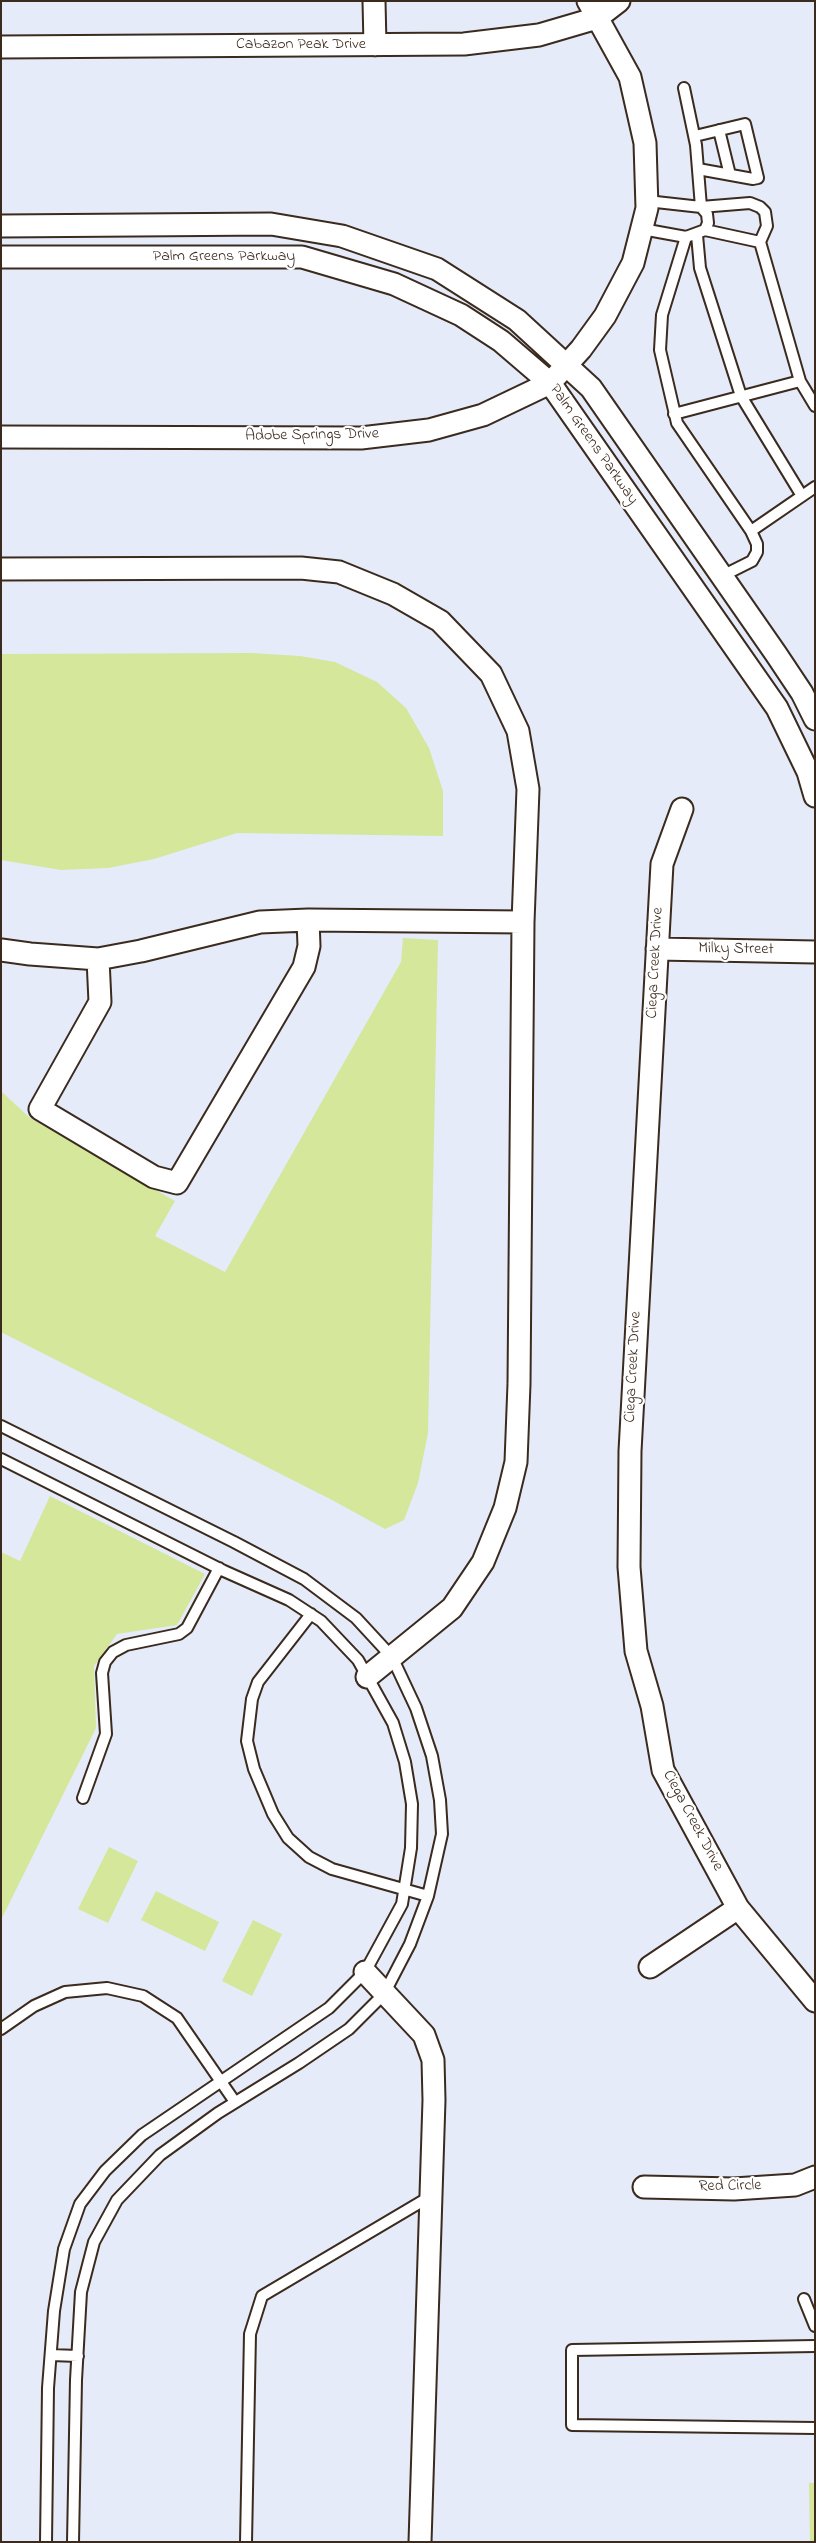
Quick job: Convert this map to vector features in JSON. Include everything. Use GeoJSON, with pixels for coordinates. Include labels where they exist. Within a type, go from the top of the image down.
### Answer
{"type":"FeatureCollection","features":[{"type":"Feature","properties":{"kind":"street"},"geometry":{"type":"LineString","coordinates":[[374,1],[375,45]]}},
{"type":"Feature","properties":{"kind":"street"},"geometry":{"type":"LineString","coordinates":[[593,10],[618,1]]}},
{"type":"Feature","properties":{"kind":"street","name":"Cabazon Peak Drive"},"geometry":{"type":"LineString","coordinates":[[1,47],[464,44],[539,35],[593,10]]}},
{"type":"Feature","properties":{"kind":"street","name":"Adobe Springs Drive"},"geometry":{"type":"LineString","coordinates":[[1,437],[361,438],[429,430],[484,416],[550,383],[605,316],[633,263],[642,230],[647,201],[645,143],[630,77],[593,10]]}},
{"type":"Feature","properties":{"kind":"street","name":"Palm Greens Parkway"},"geometry":{"type":"LineString","coordinates":[[1,226],[270,224],[342,236],[437,269],[517,320],[591,388],[722,576],[809,690],[815,719]]}},
{"type":"Feature","properties":{"kind":"street","name":"Palm Greens Parkway"},"geometry":{"type":"LineString","coordinates":[[1,257],[302,257],[394,284],[461,315],[501,341],[550,383],[777,708],[808,772],[815,796]]}},
{"type":"Feature","properties":{"kind":"street"},"geometry":{"type":"LineString","coordinates":[[1,569],[301,568],[339,572],[393,594],[440,621],[491,674],[518,731],[528,789],[523,922],[519,1375],[516,1462],[505,1508],[484,1562],[452,1608],[367,1677]]}},
{"type":"Feature","properties":{"kind":"street"},"geometry":{"type":"LineString","coordinates":[[777,708],[809,690]]}},
{"type":"Feature","properties":{"kind":"street","name":"Ciega Creek Drive"},"geometry":{"type":"LineString","coordinates":[[682,809],[662,864],[657,949],[630,1451],[630,1576],[636,1651],[652,1706],[663,1770],[738,1908],[815,2000]]}},
{"type":"Feature","properties":{"kind":"street"},"geometry":{"type":"LineString","coordinates":[[1,950],[98,959],[141,951],[260,922],[308,920],[523,922]]}},
{"type":"Feature","properties":{"kind":"street"},"geometry":{"type":"LineString","coordinates":[[98,959],[100,1002],[40,1109],[154,1177],[177,1183],[304,967],[310,946],[308,920]]}},
{"type":"Feature","properties":{"kind":"street","name":"Milky Street"},"geometry":{"type":"LineString","coordinates":[[657,949],[815,952]]}},
{"type":"Feature","properties":{"kind":"street"},"geometry":{"type":"LineString","coordinates":[[650,1967],[738,1908]]}},
{"type":"Feature","properties":{"kind":"street"},"geometry":{"type":"LineString","coordinates":[[365,1972],[424,2035],[433,2060],[434,2100],[420,2542]]}},
{"type":"Feature","properties":{"kind":"street","name":"Red Circle"},"geometry":{"type":"LineString","coordinates":[[644,2187],[743,2188],[795,2185],[815,2177]]}},
{"type":"Feature","properties":{"kind":"lane"},"geometry":{"type":"LineString","coordinates":[[684,88],[694,136],[701,207],[707,214],[708,223],[696,234],[662,315],[660,350],[677,423],[751,531],[757,544],[757,552],[752,561],[722,576]]}},
{"type":"Feature","properties":{"kind":"lane"},"geometry":{"type":"LineString","coordinates":[[694,136],[743,123],[747,126],[758,175],[756,179],[698,169]]}},
{"type":"Feature","properties":{"kind":"lane"},"geometry":{"type":"LineString","coordinates":[[718,130],[730,175]]}},
{"type":"Feature","properties":{"kind":"lane"},"geometry":{"type":"LineString","coordinates":[[647,201],[701,207],[750,203],[760,206],[765,212],[767,219],[760,242],[800,380],[815,406]]}},
{"type":"Feature","properties":{"kind":"lane"},"geometry":{"type":"LineString","coordinates":[[642,230],[760,242]]}},
{"type":"Feature","properties":{"kind":"lane"},"geometry":{"type":"LineString","coordinates":[[696,234],[700,268],[741,396],[802,496]]}},
{"type":"Feature","properties":{"kind":"lane"},"geometry":{"type":"LineString","coordinates":[[674,414],[800,380]]}},
{"type":"Feature","properties":{"kind":"lane"},"geometry":{"type":"LineString","coordinates":[[751,531],[815,487]]}},
{"type":"Feature","properties":{"kind":"lane"},"geometry":{"type":"LineString","coordinates":[[1,1426],[304,1579],[356,1618],[392,1657],[416,1708],[432,1756],[440,1800],[442,1834],[428,1896],[410,1944],[384,1994],[349,2029],[300,2063],[235,2102],[160,2155],[117,2200],[94,2242],[81,2292],[73,2542]]}},
{"type":"Feature","properties":{"kind":"lane"},"geometry":{"type":"LineString","coordinates":[[1,1460],[219,1568],[289,1600],[321,1621],[358,1660],[393,1723],[405,1762],[412,1804],[410,1848],[402,1904],[365,1972],[330,2008],[142,2135],[106,2171],[80,2204],[64,2249],[54,2311],[46,2542]]}},
{"type":"Feature","properties":{"kind":"lane"},"geometry":{"type":"LineString","coordinates":[[83,1798],[106,1734],[102,1673],[105,1662],[113,1652],[126,1644],[179,1634],[187,1628],[219,1568]]}},
{"type":"Feature","properties":{"kind":"lane"},"geometry":{"type":"LineString","coordinates":[[311,1614],[258,1682],[248,1717],[247,1741],[254,1769],[273,1814],[288,1838],[309,1857],[332,1869],[428,1896]]}},
{"type":"Feature","properties":{"kind":"lane"},"geometry":{"type":"LineString","coordinates":[[1,2029],[34,2006],[65,1992],[107,1988],[143,1996],[177,2018],[235,2102]]}},
{"type":"Feature","properties":{"kind":"lane"},"geometry":{"type":"LineString","coordinates":[[246,2542],[250,2334],[262,2296],[431,2196]]}},
{"type":"Feature","properties":{"kind":"lane"},"geometry":{"type":"LineString","coordinates":[[804,2299],[815,2326]]}},
{"type":"Feature","properties":{"kind":"lane"},"geometry":{"type":"LineString","coordinates":[[815,2346],[572,2350],[572,2425],[815,2428]]}},
{"type":"Feature","properties":{"kind":"lane"},"geometry":{"type":"LineString","coordinates":[[51,2355],[78,2356]]}},
{"type":"Feature","properties":{"kind":"green space"},"geometry":{"type":"Polygon","coordinates":[[[251,653],[300,656],[335,662],[377,682],[406,708],[429,748],[443,791],[443,836],[237,833],[154,859],[108,868],[61,870],[1,860],[1,654],[251,653]]]}},
{"type":"Feature","properties":{"kind":"green space"},"geometry":{"type":"Polygon","coordinates":[[[403,938],[438,940],[428,1433],[418,1483],[404,1520],[385,1529],[332,1500],[1,1332],[1,1091],[30,1118],[175,1201],[155,1236],[225,1272],[401,962],[403,938]]]}},
{"type":"Feature","properties":{"kind":"green space"},"geometry":{"type":"Polygon","coordinates":[[[50,1496],[205,1574],[177,1625],[117,1634],[94,1666],[96,1728],[1,1920],[1,1552],[20,1561],[50,1496]]]}},
{"type":"Feature","properties":{"kind":"green space"},"geometry":{"type":"Polygon","coordinates":[[[109,1847],[138,1861],[108,1923],[78,1909],[109,1847]]]}},
{"type":"Feature","properties":{"kind":"green space"},"geometry":{"type":"Polygon","coordinates":[[[156,1891],[219,1922],[205,1951],[141,1920],[156,1891]]]}},
{"type":"Feature","properties":{"kind":"green space"},"geometry":{"type":"Polygon","coordinates":[[[253,1920],[282,1934],[252,1996],[222,1981],[253,1920]]]}},
{"type":"Feature","properties":{"kind":"green space"},"geometry":{"type":"Polygon","coordinates":[[[809,2483],[815,2483],[815,2542],[810,2542],[809,2483]]]}}]}
